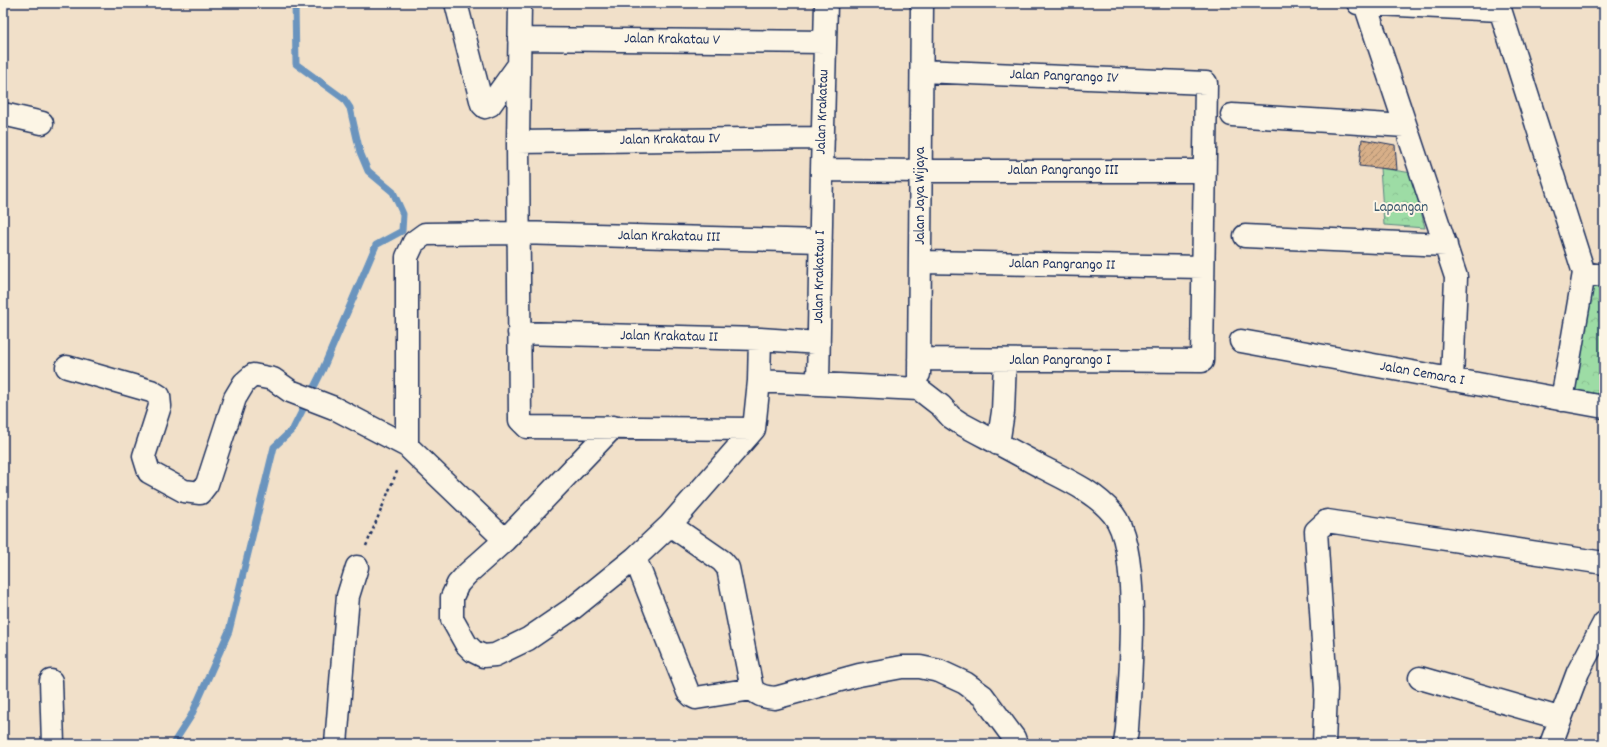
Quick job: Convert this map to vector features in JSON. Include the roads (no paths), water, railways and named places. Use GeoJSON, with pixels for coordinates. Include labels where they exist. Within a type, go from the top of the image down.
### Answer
{"type":"FeatureCollection","features":[{"type":"Feature","properties":{"kind":"street"},"geometry":{"type":"LineString","coordinates":[[456,3],[482,104],[485,107],[490,105],[518,66]]}},
{"type":"Feature","properties":{"kind":"street"},"geometry":{"type":"LineString","coordinates":[[520,3],[518,66],[520,420],[527,427],[754,428]]}},
{"type":"Feature","properties":{"kind":"street","name":"Jalan Krakatau"},"geometry":{"type":"LineString","coordinates":[[826,3],[822,170],[922,171]]}},
{"type":"Feature","properties":{"kind":"street","name":"Jalan Jaya Wijaya"},"geometry":{"type":"LineString","coordinates":[[919,389],[922,171],[922,3]]}},
{"type":"Feature","properties":{"kind":"street"},"geometry":{"type":"LineString","coordinates":[[1452,380],[1456,277],[1405,126],[1361,3],[1499,6],[1594,275],[1562,400]]}},
{"type":"Feature","properties":{"kind":"street","name":"Jalan Krakatau V"},"geometry":{"type":"LineString","coordinates":[[519,39],[825,42]]}},
{"type":"Feature","properties":{"kind":"street","name":"Jalan Pangrango IV"},"geometry":{"type":"LineString","coordinates":[[922,71],[1206,83],[1204,171]]}},
{"type":"Feature","properties":{"kind":"street"},"geometry":{"type":"LineString","coordinates":[[3,114],[42,123]]}},
{"type":"Feature","properties":{"kind":"street"},"geometry":{"type":"LineString","coordinates":[[1232,115],[1405,126]]}},
{"type":"Feature","properties":{"kind":"street","name":"Jalan Krakatau IV"},"geometry":{"type":"LineString","coordinates":[[518,142],[823,138]]}},
{"type":"Feature","properties":{"kind":"street","name":"Jalan Krakatau I"},"geometry":{"type":"LineString","coordinates":[[818,383],[822,170]]}},
{"type":"Feature","properties":{"kind":"street","name":"Jalan Pangrango III"},"geometry":{"type":"LineString","coordinates":[[922,171],[1204,171]]}},
{"type":"Feature","properties":{"kind":"street"},"geometry":{"type":"LineString","coordinates":[[1203,267],[1204,171]]}},
{"type":"Feature","properties":{"kind":"street","name":"Jalan Krakatau III"},"geometry":{"type":"LineString","coordinates":[[407,446],[407,257],[414,242],[425,234],[518,233],[821,241]]}},
{"type":"Feature","properties":{"kind":"street"},"geometry":{"type":"LineString","coordinates":[[1245,236],[1446,245]]}},
{"type":"Feature","properties":{"kind":"street","name":"Jalan Pangrango II"},"geometry":{"type":"LineString","coordinates":[[921,262],[1203,267]]}},
{"type":"Feature","properties":{"kind":"street","name":"Jalan Pangrango I"},"geometry":{"type":"LineString","coordinates":[[919,359],[1202,361],[1203,267]]}},
{"type":"Feature","properties":{"kind":"street","name":"Jalan Krakatau II"},"geometry":{"type":"LineString","coordinates":[[519,333],[760,339],[819,343]]}},
{"type":"Feature","properties":{"kind":"street"},"geometry":{"type":"LineString","coordinates":[[613,427],[505,540],[458,584],[452,597],[452,619],[466,644],[473,651],[483,656],[495,655],[528,639],[572,609],[635,558],[670,525],[754,428],[759,381],[760,339]]}},
{"type":"Feature","properties":{"kind":"street","name":"Jalan Cemara I"},"geometry":{"type":"LineString","coordinates":[[1241,341],[1604,407]]}},
{"type":"Feature","properties":{"kind":"street"},"geometry":{"type":"LineString","coordinates":[[998,444],[1003,412],[1005,360]]}},
{"type":"Feature","properties":{"kind":"street"},"geometry":{"type":"LineString","coordinates":[[67,367],[151,391],[159,396],[160,406],[144,456],[149,472],[184,491],[200,493],[207,484],[235,398],[244,382],[253,375],[272,379],[290,392],[328,405],[407,446],[505,540]]}},
{"type":"Feature","properties":{"kind":"street"},"geometry":{"type":"LineString","coordinates":[[759,381],[919,389],[941,406],[951,417],[998,444],[1087,491],[1113,514],[1122,530],[1128,553],[1132,624],[1125,744]]}},
{"type":"Feature","properties":{"kind":"street"},"geometry":{"type":"LineString","coordinates":[[1324,744],[1326,690],[1316,531],[1327,521],[1604,563]]}},
{"type":"Feature","properties":{"kind":"street"},"geometry":{"type":"LineString","coordinates":[[670,525],[722,561],[728,568],[752,689],[757,694],[764,697],[775,698],[859,675],[902,667],[920,667],[939,671],[965,683],[983,696],[1014,738],[1016,744]]}},
{"type":"Feature","properties":{"kind":"street"},"geometry":{"type":"LineString","coordinates":[[635,558],[688,692],[696,698],[752,689]]}},
{"type":"Feature","properties":{"kind":"street"},"geometry":{"type":"LineString","coordinates":[[336,744],[348,596],[357,567]]}},
{"type":"Feature","properties":{"kind":"street"},"geometry":{"type":"LineString","coordinates":[[1551,744],[1578,672],[1604,623]]}},
{"type":"Feature","properties":{"kind":"street"},"geometry":{"type":"LineString","coordinates":[[1420,678],[1560,718]]}},
{"type":"Feature","properties":{"kind":"street"},"geometry":{"type":"LineString","coordinates":[[51,681],[53,744]]}},
{"type":"Feature","properties":{"kind":"waterway"},"geometry":{"type":"LineString","coordinates":[[173,744],[191,716],[229,631],[274,447],[293,429],[322,371],[376,245],[402,231],[403,214],[393,192],[368,171],[360,152],[350,108],[344,99],[296,64],[295,3]]}},
{"type":"Feature","properties":{"kind":"park label","name":"Lapangan"},"geometry":{"type":"Point","coordinates":[1401,208]}}]}
